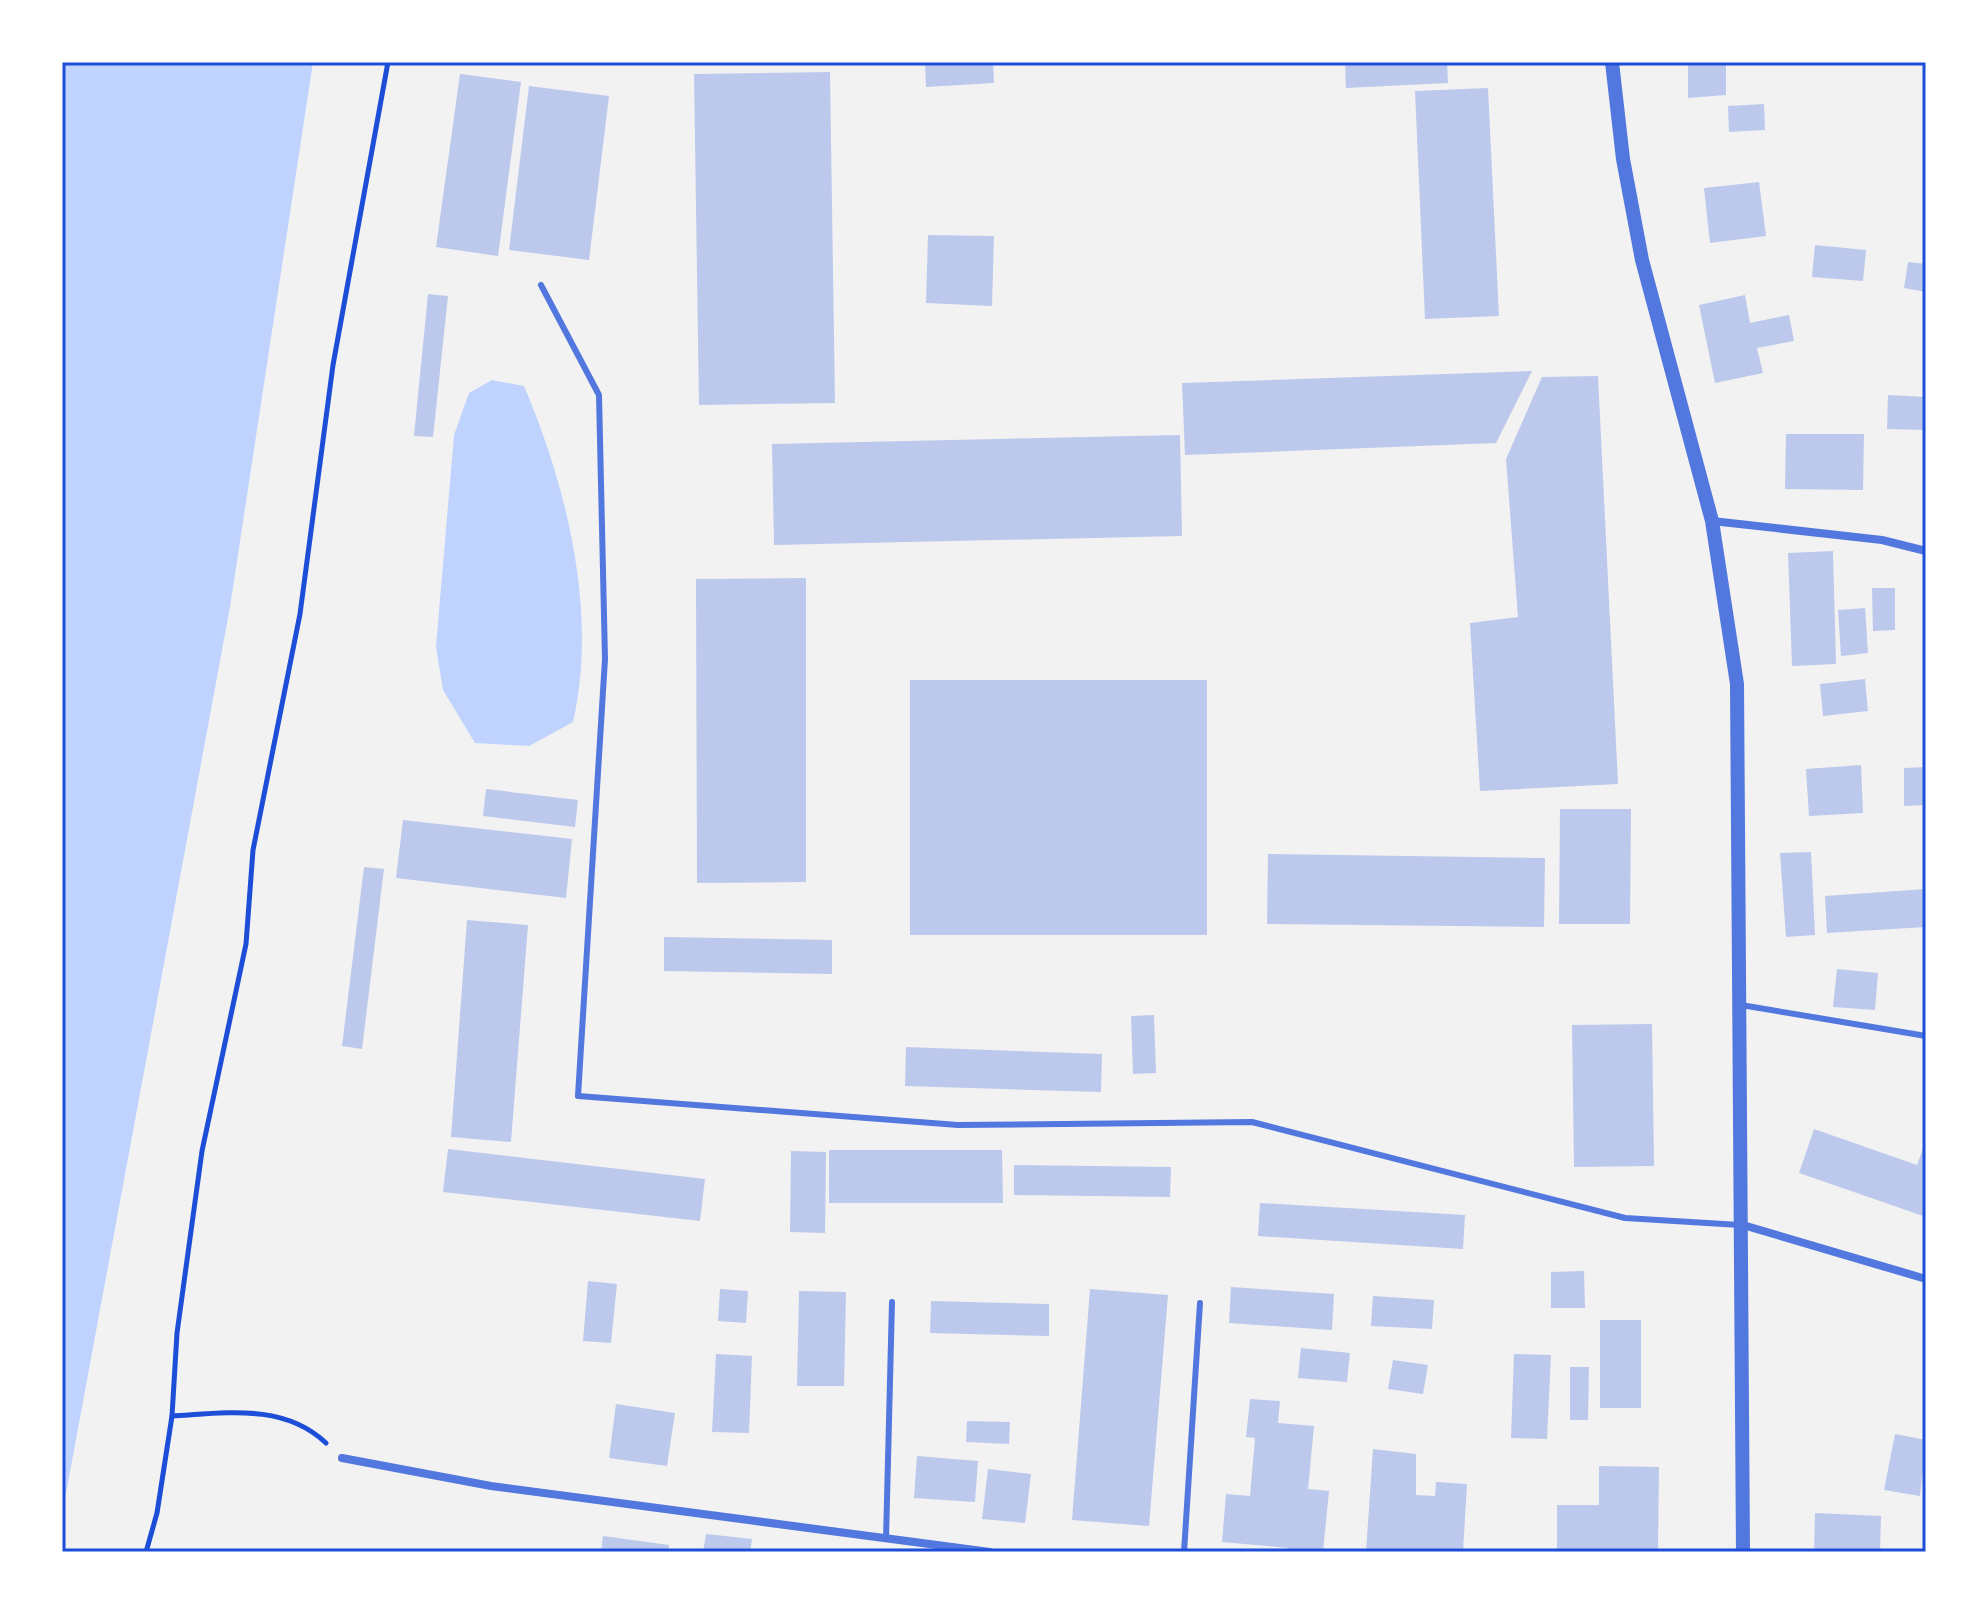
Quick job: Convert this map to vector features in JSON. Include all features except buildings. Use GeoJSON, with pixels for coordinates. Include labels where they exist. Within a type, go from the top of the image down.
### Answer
{"type":"FeatureCollection","features":[{"type":"Feature","properties":{"kind":"street"},"geometry":{"type":"LineString","coordinates":[[1612,62],[1623,159],[1642,260],[1712,521],[1728,602],[1737,684],[1743,1552]]}},
{"type":"Feature","properties":{"kind":"street"},"geometry":{"type":"LineString","coordinates":[[1712,521],[1882,540],[1926,551]]}},
{"type":"Feature","properties":{"kind":"street"},"geometry":{"type":"LineString","coordinates":[[1743,1225],[1926,1279]]}},
{"type":"Feature","properties":{"kind":"street"},"geometry":{"type":"LineString","coordinates":[[342,1458],[491,1486],[990,1552]]}},
{"type":"Feature","properties":{"kind":"lane"},"geometry":{"type":"LineString","coordinates":[[541,285],[599,395],[605,659],[578,1096],[958,1125],[1252,1122],[1625,1218],[1743,1225]]}},
{"type":"Feature","properties":{"kind":"lane"},"geometry":{"type":"LineString","coordinates":[[1741,1005],[1926,1036]]}},
{"type":"Feature","properties":{"kind":"lane"},"geometry":{"type":"LineString","coordinates":[[886,1539],[892,1302]]}},
{"type":"Feature","properties":{"kind":"lane"},"geometry":{"type":"LineString","coordinates":[[1184,1552],[1200,1303]]}},
{"type":"Feature","properties":{"kind":"path"},"geometry":{"type":"LineString","coordinates":[[146,1552],[157,1513],[172,1416],[177,1333],[202,1151],[246,944],[253,850],[300,614],[333,365],[388,62]]}},
{"type":"Feature","properties":{"kind":"path"},"geometry":{"type":"LineString","coordinates":[[172,1416],[258,1411],[312,1430],[342,1458]]}},
{"type":"Feature","properties":{"kind":"water"},"geometry":{"type":"Polygon","coordinates":[[[62,62],[313,62],[230,607],[62,1515],[62,62]]]}},
{"type":"Feature","properties":{"kind":"water"},"geometry":{"type":"Polygon","coordinates":[[[492,380],[524,386],[565,508],[580,595],[580,681],[573,722],[529,746],[475,743],[443,690],[436,647],[454,435],[469,393],[492,380]]]}}]}
